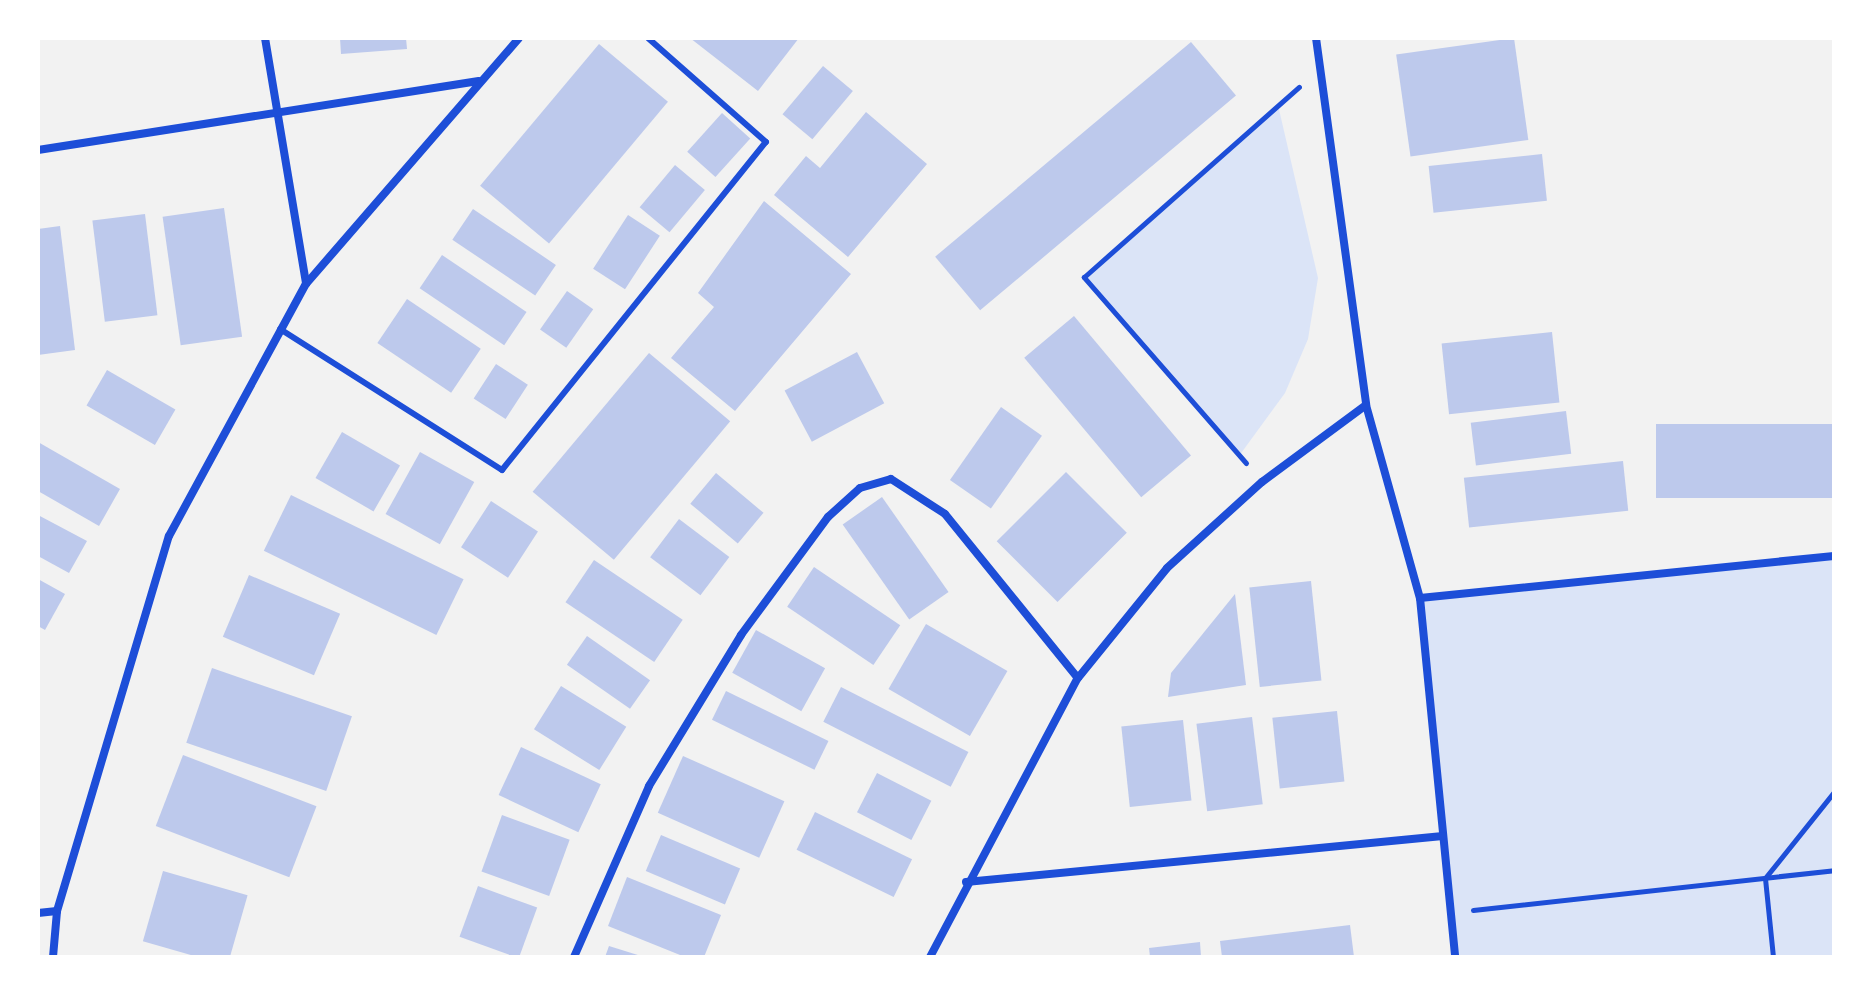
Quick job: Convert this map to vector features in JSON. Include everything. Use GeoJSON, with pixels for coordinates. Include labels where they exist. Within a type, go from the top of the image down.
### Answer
{"type":"FeatureCollection","features":[{"type":"Feature","properties":{"kind":"street"},"geometry":{"type":"LineString","coordinates":[[265,38],[306,284]]}},
{"type":"Feature","properties":{"kind":"street"},"geometry":{"type":"LineString","coordinates":[[53,957],[57,911],[169,536],[306,284],[519,38]]}},
{"type":"Feature","properties":{"kind":"street"},"geometry":{"type":"LineString","coordinates":[[1316,38],[1366,405],[1420,598],[1455,957]]}},
{"type":"Feature","properties":{"kind":"street"},"geometry":{"type":"LineString","coordinates":[[38,150],[479,81]]}},
{"type":"Feature","properties":{"kind":"street"},"geometry":{"type":"LineString","coordinates":[[930,957],[966,882],[1078,678],[1167,568],[1262,482],[1366,405]]}},
{"type":"Feature","properties":{"kind":"street"},"geometry":{"type":"LineString","coordinates":[[574,957],[649,786],[741,635],[828,517],[860,488],[891,479],[945,514],[1078,678]]}},
{"type":"Feature","properties":{"kind":"street"},"geometry":{"type":"LineString","coordinates":[[1420,598],[1834,556]]}},
{"type":"Feature","properties":{"kind":"street"},"geometry":{"type":"LineString","coordinates":[[966,882],[1443,836]]}},
{"type":"Feature","properties":{"kind":"street"},"geometry":{"type":"LineString","coordinates":[[38,913],[57,911]]}},
{"type":"Feature","properties":{"kind":"lane"},"geometry":{"type":"LineString","coordinates":[[280,329],[502,470],[766,142],[648,38]]}},
{"type":"Feature","properties":{"kind":"path"},"geometry":{"type":"LineString","coordinates":[[1262,482],[1084,277],[1320,68]]}},
{"type":"Feature","properties":{"kind":"path"},"geometry":{"type":"LineString","coordinates":[[1773,957],[1765,878],[1834,792]]}},
{"type":"Feature","properties":{"kind":"path"},"geometry":{"type":"LineString","coordinates":[[1450,913],[1834,870]]}},
{"type":"Feature","properties":{"kind":"shaded area"},"geometry":{"type":"Polygon","coordinates":[[[1278,105],[1318,278],[1308,339],[1285,393],[1239,456],[1084,278],[1278,105]]]}},
{"type":"Feature","properties":{"kind":"shaded area"},"geometry":{"type":"Polygon","coordinates":[[[1834,556],[1834,957],[1455,957],[1420,598],[1834,556]]]}},
{"type":"Feature","properties":{"kind":"building"},"geometry":{"type":"Polygon","coordinates":[[[340,38],[406,38],[407,49],[341,54],[340,38]]]}},
{"type":"Feature","properties":{"kind":"building"},"geometry":{"type":"Polygon","coordinates":[[[690,38],[799,38],[758,91],[690,38]]]}},
{"type":"Feature","properties":{"kind":"building"},"geometry":{"type":"Polygon","coordinates":[[[1514,38],[1528,140],[1410,157],[1396,55],[1514,38]]]}},
{"type":"Feature","properties":{"kind":"building"},"geometry":{"type":"Polygon","coordinates":[[[1191,42],[1236,96],[980,310],[935,257],[1191,42]]]}},
{"type":"Feature","properties":{"kind":"building"},"geometry":{"type":"Polygon","coordinates":[[[599,44],[668,102],[549,244],[480,186],[599,44]]]}},
{"type":"Feature","properties":{"kind":"building"},"geometry":{"type":"Polygon","coordinates":[[[823,66],[853,91],[812,139],[783,114],[823,66]]]}},
{"type":"Feature","properties":{"kind":"building"},"geometry":{"type":"Polygon","coordinates":[[[866,112],[927,164],[848,257],[774,195],[806,156],[820,168],[866,112]]]}},
{"type":"Feature","properties":{"kind":"building"},"geometry":{"type":"Polygon","coordinates":[[[722,113],[750,138],[715,177],[687,152],[722,113]]]}},
{"type":"Feature","properties":{"kind":"building"},"geometry":{"type":"Polygon","coordinates":[[[1542,154],[1547,201],[1434,213],[1429,166],[1542,154]]]}},
{"type":"Feature","properties":{"kind":"building"},"geometry":{"type":"Polygon","coordinates":[[[675,165],[705,190],[670,232],[640,207],[675,165]]]}},
{"type":"Feature","properties":{"kind":"building"},"geometry":{"type":"Polygon","coordinates":[[[764,201],[851,274],[735,411],[671,358],[714,307],[698,293],[764,201]]]}},
{"type":"Feature","properties":{"kind":"building"},"geometry":{"type":"Polygon","coordinates":[[[224,208],[242,337],[181,345],[163,217],[224,208]]]}},
{"type":"Feature","properties":{"kind":"building"},"geometry":{"type":"Polygon","coordinates":[[[473,209],[556,265],[535,296],[452,240],[473,209]]]}},
{"type":"Feature","properties":{"kind":"building"},"geometry":{"type":"Polygon","coordinates":[[[145,214],[157,315],[105,322],[92,220],[145,214]]]}},
{"type":"Feature","properties":{"kind":"building"},"geometry":{"type":"Polygon","coordinates":[[[628,215],[660,236],[625,289],[593,269],[628,215]]]}},
{"type":"Feature","properties":{"kind":"building"},"geometry":{"type":"Polygon","coordinates":[[[60,226],[75,350],[38,355],[38,229],[60,226]]]}},
{"type":"Feature","properties":{"kind":"building"},"geometry":{"type":"Polygon","coordinates":[[[442,255],[527,312],[504,345],[420,288],[442,255]]]}},
{"type":"Feature","properties":{"kind":"building"},"geometry":{"type":"Polygon","coordinates":[[[567,291],[593,309],[566,348],[540,330],[567,291]]]}},
{"type":"Feature","properties":{"kind":"building"},"geometry":{"type":"Polygon","coordinates":[[[407,299],[481,349],[451,393],[377,343],[407,299]]]}},
{"type":"Feature","properties":{"kind":"building"},"geometry":{"type":"Polygon","coordinates":[[[1074,316],[1191,455],[1141,497],[1024,358],[1074,316]]]}},
{"type":"Feature","properties":{"kind":"building"},"geometry":{"type":"Polygon","coordinates":[[[1552,332],[1559,403],[1449,414],[1442,344],[1552,332]]]}},
{"type":"Feature","properties":{"kind":"building"},"geometry":{"type":"Polygon","coordinates":[[[857,352],[884,403],[812,442],[785,390],[857,352]]]}},
{"type":"Feature","properties":{"kind":"building"},"geometry":{"type":"Polygon","coordinates":[[[649,353],[730,421],[614,560],[533,492],[649,353]]]}},
{"type":"Feature","properties":{"kind":"building"},"geometry":{"type":"Polygon","coordinates":[[[496,364],[528,385],[506,419],[474,398],[496,364]]]}},
{"type":"Feature","properties":{"kind":"building"},"geometry":{"type":"Polygon","coordinates":[[[107,370],[175,410],[155,445],[87,406],[107,370]]]}},
{"type":"Feature","properties":{"kind":"building"},"geometry":{"type":"Polygon","coordinates":[[[1001,407],[1042,436],[991,509],[950,480],[1001,407]]]}},
{"type":"Feature","properties":{"kind":"building"},"geometry":{"type":"Polygon","coordinates":[[[1566,411],[1571,454],[1476,465],[1471,423],[1566,411]]]}},
{"type":"Feature","properties":{"kind":"building"},"geometry":{"type":"Polygon","coordinates":[[[1656,424],[1834,424],[1834,498],[1656,498],[1656,424]]]}},
{"type":"Feature","properties":{"kind":"building"},"geometry":{"type":"Polygon","coordinates":[[[342,432],[400,466],[374,511],[316,478],[342,432]]]}},
{"type":"Feature","properties":{"kind":"building"},"geometry":{"type":"Polygon","coordinates":[[[38,442],[120,489],[99,526],[38,491],[38,442]]]}},
{"type":"Feature","properties":{"kind":"building"},"geometry":{"type":"Polygon","coordinates":[[[420,452],[474,482],[440,544],[386,514],[420,452]]]}},
{"type":"Feature","properties":{"kind":"building"},"geometry":{"type":"Polygon","coordinates":[[[1623,461],[1628,511],[1469,527],[1464,478],[1623,461]]]}},
{"type":"Feature","properties":{"kind":"building"},"geometry":{"type":"Polygon","coordinates":[[[1066,472],[1127,533],[1058,602],[997,541],[1066,472]]]}},
{"type":"Feature","properties":{"kind":"building"},"geometry":{"type":"Polygon","coordinates":[[[716,473],[763,513],[738,543],[690,504],[716,473]]]}},
{"type":"Feature","properties":{"kind":"building"},"geometry":{"type":"Polygon","coordinates":[[[291,495],[464,579],[436,635],[264,551],[291,495]]]}},
{"type":"Feature","properties":{"kind":"building"},"geometry":{"type":"Polygon","coordinates":[[[882,497],[949,592],[909,620],[843,525],[882,497]]]}},
{"type":"Feature","properties":{"kind":"building"},"geometry":{"type":"Polygon","coordinates":[[[491,501],[538,531],[508,578],[461,547],[491,501]]]}},
{"type":"Feature","properties":{"kind":"building"},"geometry":{"type":"Polygon","coordinates":[[[38,515],[87,541],[69,573],[38,556],[38,515]]]}},
{"type":"Feature","properties":{"kind":"building"},"geometry":{"type":"Polygon","coordinates":[[[679,519],[729,557],[700,595],[650,557],[679,519]]]}},
{"type":"Feature","properties":{"kind":"building"},"geometry":{"type":"Polygon","coordinates":[[[594,560],[683,620],[654,662],[565,602],[594,560]]]}},
{"type":"Feature","properties":{"kind":"building"},"geometry":{"type":"Polygon","coordinates":[[[814,567],[900,625],[873,665],[787,607],[814,567]]]}},
{"type":"Feature","properties":{"kind":"building"},"geometry":{"type":"Polygon","coordinates":[[[249,575],[340,614],[314,675],[223,637],[249,575]]]}},
{"type":"Feature","properties":{"kind":"building"},"geometry":{"type":"Polygon","coordinates":[[[38,579],[65,594],[45,630],[38,626],[38,579]]]}},
{"type":"Feature","properties":{"kind":"building"},"geometry":{"type":"Polygon","coordinates":[[[1311,581],[1321,680],[1260,687],[1249,587],[1311,581]]]}},
{"type":"Feature","properties":{"kind":"building"},"geometry":{"type":"Polygon","coordinates":[[[1235,594],[1246,685],[1168,697],[1171,673],[1235,594]]]}},
{"type":"Feature","properties":{"kind":"building"},"geometry":{"type":"Polygon","coordinates":[[[926,624],[1007,671],[970,736],[888,689],[926,624]]]}},
{"type":"Feature","properties":{"kind":"building"},"geometry":{"type":"Polygon","coordinates":[[[756,630],[825,668],[801,711],[732,673],[756,630]]]}},
{"type":"Feature","properties":{"kind":"building"},"geometry":{"type":"Polygon","coordinates":[[[587,636],[650,680],[630,709],[567,665],[587,636]]]}},
{"type":"Feature","properties":{"kind":"building"},"geometry":{"type":"Polygon","coordinates":[[[212,668],[352,716],[326,791],[186,743],[212,668]]]}},
{"type":"Feature","properties":{"kind":"building"},"geometry":{"type":"Polygon","coordinates":[[[561,686],[626,727],[599,770],[534,729],[561,686]]]}},
{"type":"Feature","properties":{"kind":"building"},"geometry":{"type":"Polygon","coordinates":[[[841,687],[968,752],[951,787],[823,722],[841,687]]]}},
{"type":"Feature","properties":{"kind":"building"},"geometry":{"type":"Polygon","coordinates":[[[726,691],[828,741],[814,770],[712,720],[726,691]]]}},
{"type":"Feature","properties":{"kind":"building"},"geometry":{"type":"Polygon","coordinates":[[[1337,711],[1344,782],[1280,788],[1272,718],[1337,711]]]}},
{"type":"Feature","properties":{"kind":"building"},"geometry":{"type":"Polygon","coordinates":[[[1252,717],[1263,804],[1207,811],[1196,724],[1252,717]]]}},
{"type":"Feature","properties":{"kind":"building"},"geometry":{"type":"Polygon","coordinates":[[[1183,720],[1191,801],[1130,807],[1121,726],[1183,720]]]}},
{"type":"Feature","properties":{"kind":"building"},"geometry":{"type":"Polygon","coordinates":[[[521,747],[601,784],[578,832],[499,795],[521,747]]]}},
{"type":"Feature","properties":{"kind":"building"},"geometry":{"type":"Polygon","coordinates":[[[183,755],[317,806],[289,877],[156,826],[183,755]]]}},
{"type":"Feature","properties":{"kind":"building"},"geometry":{"type":"Polygon","coordinates":[[[683,756],[784,801],[759,858],[658,813],[683,756]]]}},
{"type":"Feature","properties":{"kind":"building"},"geometry":{"type":"Polygon","coordinates":[[[877,773],[931,801],[911,840],[857,812],[877,773]]]}},
{"type":"Feature","properties":{"kind":"building"},"geometry":{"type":"Polygon","coordinates":[[[815,812],[912,859],[894,897],[797,850],[815,812]]]}},
{"type":"Feature","properties":{"kind":"building"},"geometry":{"type":"Polygon","coordinates":[[[502,815],[570,840],[549,896],[481,871],[502,815]]]}},
{"type":"Feature","properties":{"kind":"building"},"geometry":{"type":"Polygon","coordinates":[[[661,835],[740,869],[725,905],[646,871],[661,835]]]}},
{"type":"Feature","properties":{"kind":"building"},"geometry":{"type":"Polygon","coordinates":[[[163,871],[248,895],[230,957],[198,957],[143,941],[163,871]]]}},
{"type":"Feature","properties":{"kind":"building"},"geometry":{"type":"Polygon","coordinates":[[[627,877],[721,915],[704,957],[685,957],[608,926],[627,877]]]}},
{"type":"Feature","properties":{"kind":"building"},"geometry":{"type":"Polygon","coordinates":[[[478,886],[537,908],[519,957],[460,937],[478,886]]]}},
{"type":"Feature","properties":{"kind":"building"},"geometry":{"type":"Polygon","coordinates":[[[1350,925],[1354,957],[1222,957],[1220,941],[1350,925]]]}},
{"type":"Feature","properties":{"kind":"building"},"geometry":{"type":"Polygon","coordinates":[[[1200,942],[1201,957],[1150,957],[1149,948],[1200,942]]]}},
{"type":"Feature","properties":{"kind":"building"},"geometry":{"type":"Polygon","coordinates":[[[609,946],[641,956],[641,957],[605,957],[609,946]]]}}]}
